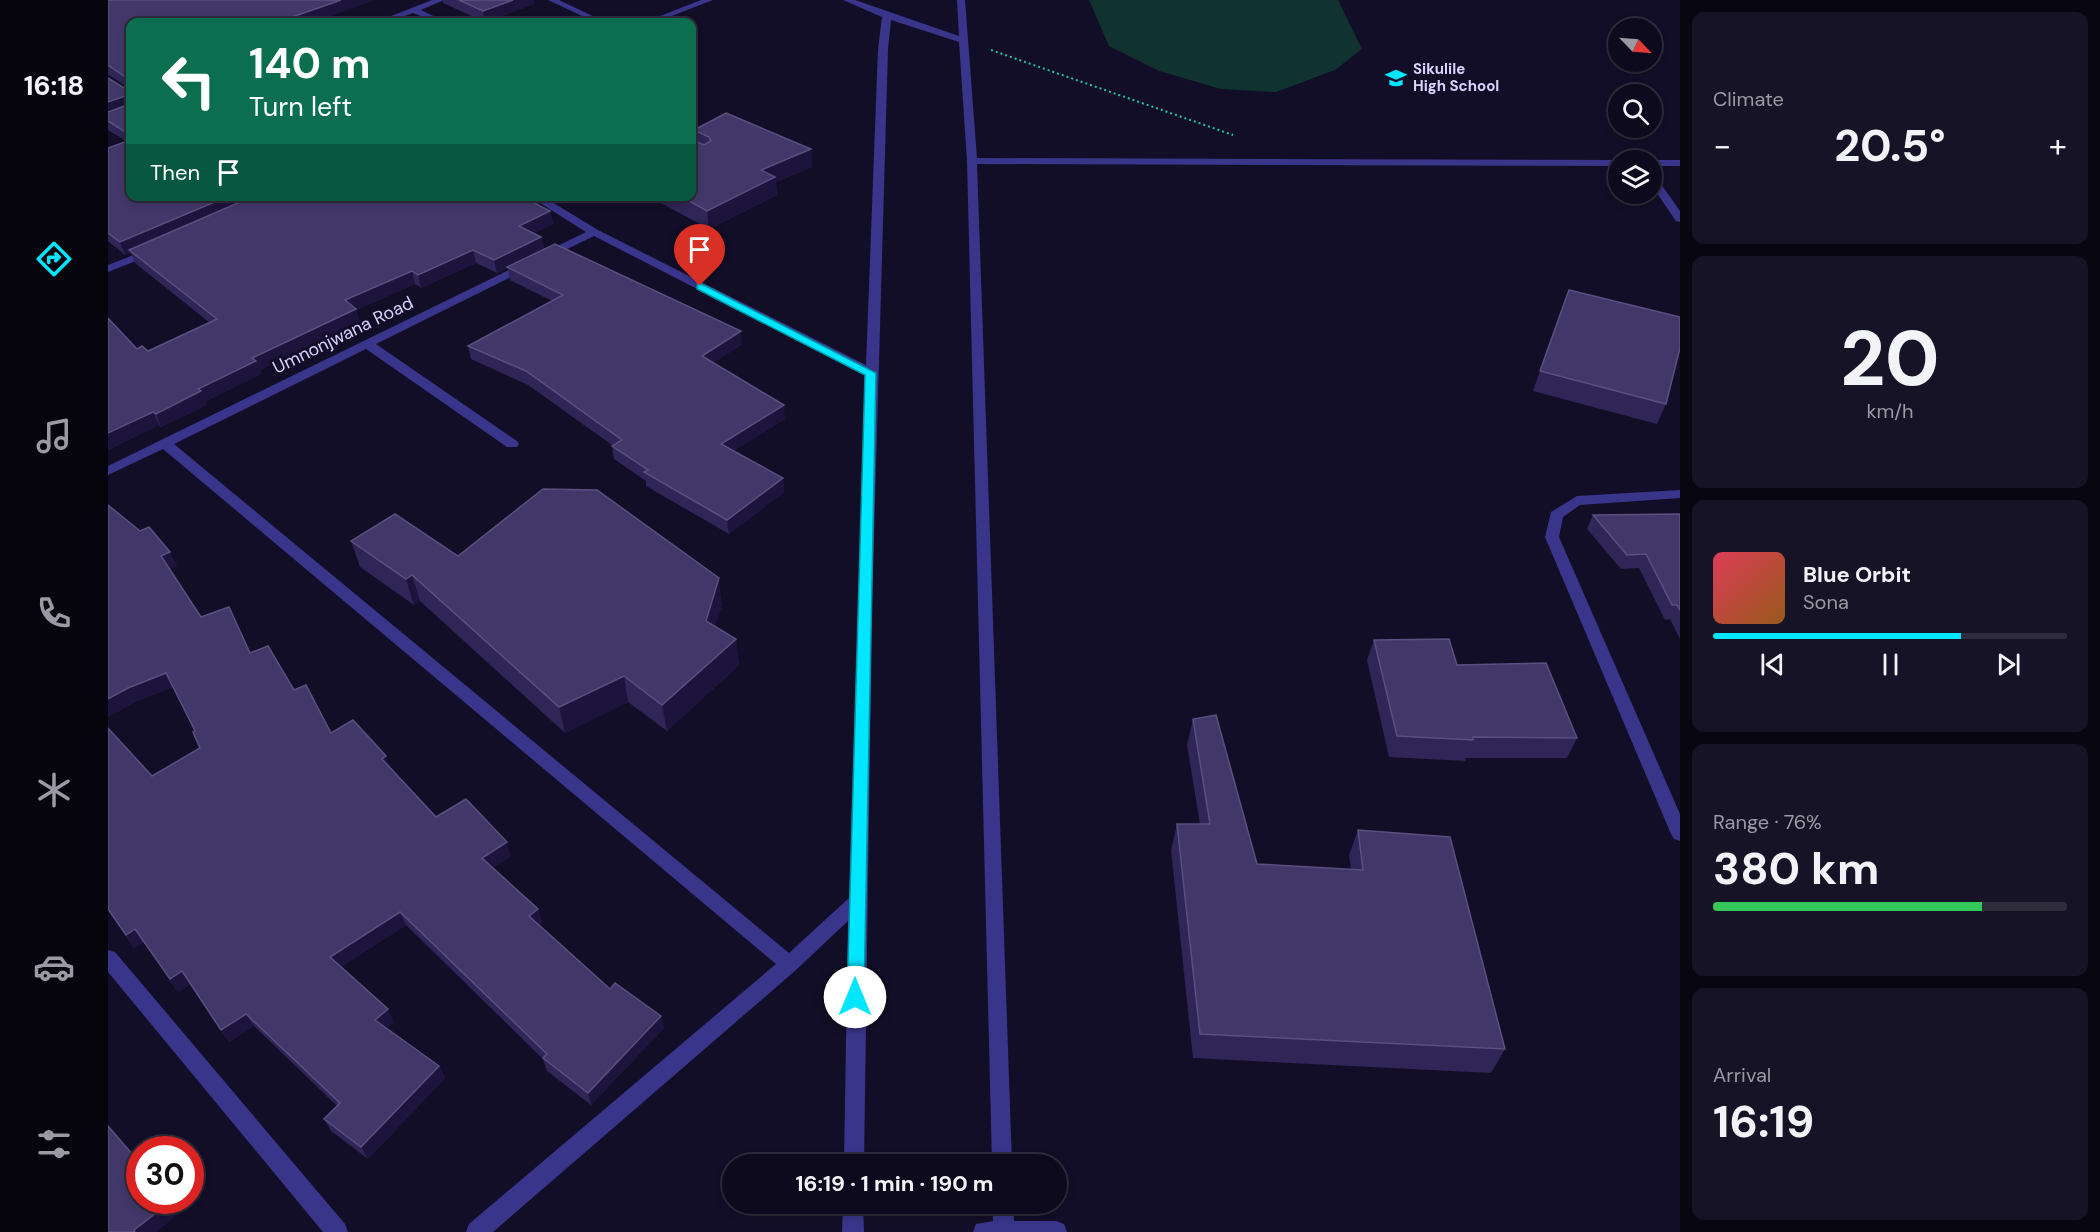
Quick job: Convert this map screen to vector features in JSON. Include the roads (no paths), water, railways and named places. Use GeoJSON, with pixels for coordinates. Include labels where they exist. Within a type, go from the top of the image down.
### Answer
{"type":"FeatureCollection","features":[{"type":"Feature","properties":{"kind":"street"},"geometry":{"type":"LineString","coordinates":[[391,18],[440,0]]}},
{"type":"Feature","properties":{"kind":"street"},"geometry":{"type":"LineString","coordinates":[[552,0],[592,18]]}},
{"type":"Feature","properties":{"kind":"street"},"geometry":{"type":"LineString","coordinates":[[660,18],[709,0]]}},
{"type":"Feature","properties":{"kind":"street"},"geometry":{"type":"LineString","coordinates":[[847,0],[887,16],[962,40]]}},
{"type":"Feature","properties":{"kind":"street"},"geometry":{"type":"LineString","coordinates":[[961,0],[972,161],[1002,1154]]}},
{"type":"Feature","properties":{"kind":"street"},"geometry":{"type":"LineString","coordinates":[[414,10],[433,18]]}},
{"type":"Feature","properties":{"kind":"street"},"geometry":{"type":"LineString","coordinates":[[854,1154],[856,902],[871,373],[883,48],[887,16]]}},
{"type":"Feature","properties":{"kind":"street"},"geometry":{"type":"LineString","coordinates":[[972,161],[1608,163]]}},
{"type":"Feature","properties":{"kind":"street"},"geometry":{"type":"LineString","coordinates":[[1662,163],[1680,163]]}},
{"type":"Feature","properties":{"kind":"street"},"geometry":{"type":"LineString","coordinates":[[1662,189],[1674,202],[1680,219]]}},
{"type":"Feature","properties":{"kind":"street"},"geometry":{"type":"LineString","coordinates":[[542,201],[594,232],[871,373]]}},
{"type":"Feature","properties":{"kind":"street","name":"Umnonjwana Road"},"geometry":{"type":"LineString","coordinates":[[108,471],[594,232]]}},
{"type":"Feature","properties":{"kind":"street"},"geometry":{"type":"LineString","coordinates":[[108,269],[162,247]]}},
{"type":"Feature","properties":{"kind":"street"},"geometry":{"type":"LineString","coordinates":[[367,344],[513,444]]}},
{"type":"Feature","properties":{"kind":"street"},"geometry":{"type":"LineString","coordinates":[[165,443],[789,964]]}},
{"type":"Feature","properties":{"kind":"street"},"geometry":{"type":"LineString","coordinates":[[1680,494],[1577,501],[1556,515],[1552,537],[1680,834]]}},
{"type":"Feature","properties":{"kind":"street"},"geometry":{"type":"LineString","coordinates":[[477,1232],[789,964],[856,902]]}},
{"type":"Feature","properties":{"kind":"street"},"geometry":{"type":"LineString","coordinates":[[108,958],[337,1232]]}},
{"type":"Feature","properties":{"kind":"street"},"geometry":{"type":"LineString","coordinates":[[853,1214],[853,1232]]}},
{"type":"Feature","properties":{"kind":"street"},"geometry":{"type":"LineString","coordinates":[[1003,1214],[1004,1232]]}},
{"type":"Feature","properties":{"kind":"street"},"geometry":{"type":"LineString","coordinates":[[984,1232],[1056,1232]]}},
{"type":"Feature","properties":{"kind":"place","name":"Sikulile High School"},"geometry":{"type":"Point","coordinates":[1396,78]}}]}
